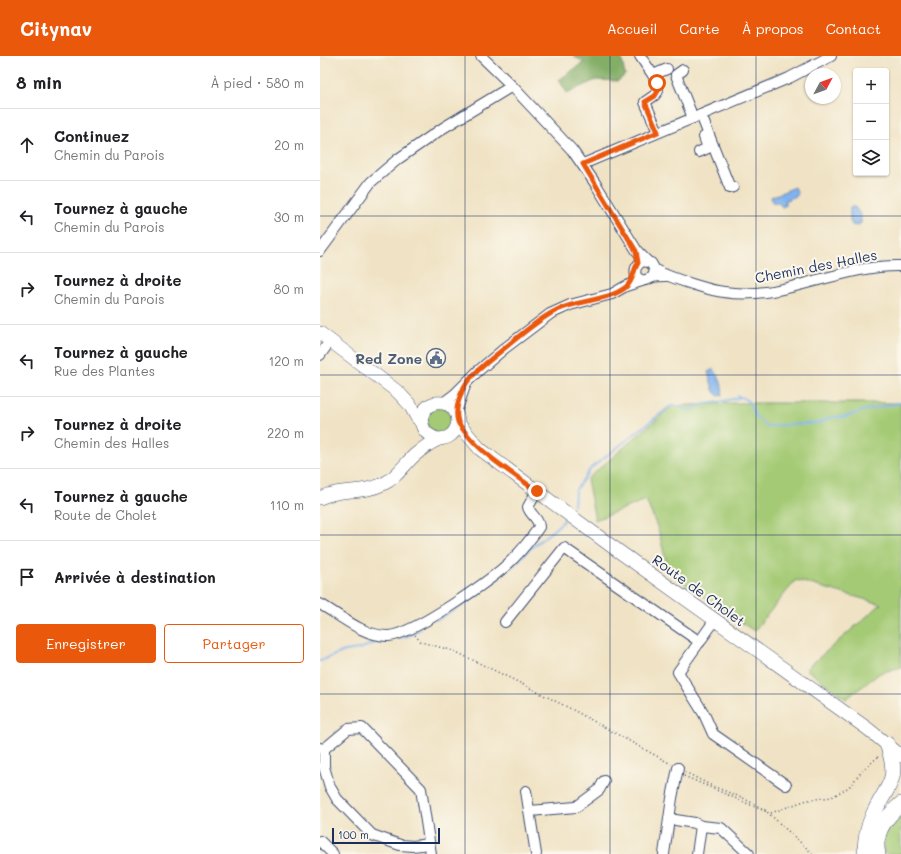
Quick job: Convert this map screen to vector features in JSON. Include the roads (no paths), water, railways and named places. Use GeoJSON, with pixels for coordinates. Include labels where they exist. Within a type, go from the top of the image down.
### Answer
{"type":"FeatureCollection","features":[{"type":"Feature","properties":{"kind":"highway"},"geometry":{"type":"LineString","coordinates":[[864,854],[868,825],[876,808],[891,785],[894,771],[893,751]]}},
{"type":"Feature","properties":{"kind":"highway"},"geometry":{"type":"LineString","coordinates":[[887,793],[901,783]]}},
{"type":"Feature","properties":{"kind":"highway"},"geometry":{"type":"LineString","coordinates":[[878,854],[877,838],[881,826],[901,804]]}},
{"type":"Feature","properties":{"kind":"main road"},"geometry":{"type":"LineString","coordinates":[[325,337],[398,392],[410,405],[427,434],[443,438]]}},
{"type":"Feature","properties":{"kind":"main road"},"geometry":{"type":"LineString","coordinates":[[320,498],[329,494],[370,489],[383,484],[395,476],[411,458],[456,428],[457,417],[448,404],[437,404],[414,400],[398,392]]}},
{"type":"Feature","properties":{"kind":"main road"},"geometry":{"type":"LineString","coordinates":[[411,458],[422,426],[423,412],[437,404]]}},
{"type":"Feature","properties":{"kind":"main road","name":"Route de Cholet"},"geometry":{"type":"LineString","coordinates":[[457,417],[480,449],[610,545],[863,725],[893,751]]}},
{"type":"Feature","properties":{"kind":"main road","name":"Route de Cholet"},"geometry":{"type":"LineString","coordinates":[[443,438],[480,449]]}},
{"type":"Feature","properties":{"kind":"street"},"geometry":{"type":"LineString","coordinates":[[481,56],[553,129],[583,164],[636,251],[641,269],[650,280],[654,274]]}},
{"type":"Feature","properties":{"kind":"street"},"geometry":{"type":"LineString","coordinates":[[640,56],[657,83],[658,91],[655,96],[645,102],[658,132]]}},
{"type":"Feature","properties":{"kind":"street"},"geometry":{"type":"LineString","coordinates":[[583,164],[789,78],[831,56]]}},
{"type":"Feature","properties":{"kind":"street"},"geometry":{"type":"LineString","coordinates":[[653,75],[667,69]]}},
{"type":"Feature","properties":{"kind":"street"},"geometry":{"type":"LineString","coordinates":[[683,70],[676,75],[730,188],[733,187]]}},
{"type":"Feature","properties":{"kind":"street"},"geometry":{"type":"LineString","coordinates":[[320,251],[372,182],[398,159],[443,128],[512,86]]}},
{"type":"Feature","properties":{"kind":"street"},"geometry":{"type":"LineString","coordinates":[[696,117],[708,148],[699,152]]}},
{"type":"Feature","properties":{"kind":"street","name":"Chemin des Halles"},"geometry":{"type":"LineString","coordinates":[[641,269],[654,266],[654,274],[714,290],[747,293],[805,284],[871,267],[901,266]]}},
{"type":"Feature","properties":{"kind":"street"},"geometry":{"type":"LineString","coordinates":[[437,404],[466,383],[505,348],[550,314],[570,305],[612,294],[626,286],[641,269]]}},
{"type":"Feature","properties":{"kind":"street"},"geometry":{"type":"LineString","coordinates":[[320,354],[325,337]]}},
{"type":"Feature","properties":{"kind":"street"},"geometry":{"type":"LineString","coordinates":[[457,417],[466,383]]}},
{"type":"Feature","properties":{"kind":"street"},"geometry":{"type":"LineString","coordinates":[[320,604],[353,624],[377,635],[395,635],[411,629],[480,586],[511,561],[539,527],[538,522],[528,507],[537,491]]}},
{"type":"Feature","properties":{"kind":"street"},"geometry":{"type":"LineString","coordinates":[[505,622],[564,548],[700,642]]}},
{"type":"Feature","properties":{"kind":"street"},"geometry":{"type":"LineString","coordinates":[[715,620],[678,672],[704,714],[713,734],[786,784]]}},
{"type":"Feature","properties":{"kind":"street"},"geometry":{"type":"LineString","coordinates":[[429,844],[413,846],[400,845],[372,835],[337,799],[330,787],[324,767],[322,749],[348,730],[362,728],[421,789],[431,854]]}},
{"type":"Feature","properties":{"kind":"street"},"geometry":{"type":"LineString","coordinates":[[664,854],[669,819],[680,771]]}},
{"type":"Feature","properties":{"kind":"street"},"geometry":{"type":"LineString","coordinates":[[530,811],[576,807],[599,790],[604,781]]}},
{"type":"Feature","properties":{"kind":"street"},"geometry":{"type":"LineString","coordinates":[[526,791],[536,854]]}},
{"type":"Feature","properties":{"kind":"street"},"geometry":{"type":"LineString","coordinates":[[669,819],[695,823],[701,826],[721,828],[749,854]]}},
{"type":"Feature","properties":{"kind":"street"},"geometry":{"type":"LineString","coordinates":[[697,854],[701,826]]}},
{"type":"Feature","properties":{"kind":"street"},"geometry":{"type":"LineString","coordinates":[[320,842],[333,854]]}},
{"type":"Feature","properties":{"kind":"water"},"geometry":{"type":"Polygon","coordinates":[[[795,187],[798,195],[785,201],[785,206],[782,207],[779,203],[773,203],[771,197],[795,187]]]}},
{"type":"Feature","properties":{"kind":"water"},"geometry":{"type":"Polygon","coordinates":[[[850,207],[855,207],[861,216],[861,223],[857,226],[852,225],[850,221],[850,207]]]}},
{"type":"Feature","properties":{"kind":"water"},"geometry":{"type":"Polygon","coordinates":[[[712,370],[716,372],[722,385],[722,395],[719,396],[714,392],[708,372],[712,370]]]}},
{"type":"Feature","properties":{"kind":"waterway"},"geometry":{"type":"LineString","coordinates":[[574,506],[575,491],[591,468],[669,407],[675,405],[689,410],[701,405],[739,398],[738,396],[743,398],[751,405],[758,420],[766,426],[819,423],[831,417],[844,417],[865,410],[901,403]]}},
{"type":"Feature","properties":{"kind":"waterway"},"geometry":{"type":"LineString","coordinates":[[510,568],[564,520]]}},
{"type":"Feature","properties":{"kind":"waterway"},"geometry":{"type":"LineString","coordinates":[[437,620],[473,599],[500,576]]}},
{"type":"Feature","properties":{"kind":"waterway"},"geometry":{"type":"LineString","coordinates":[[399,638],[409,636],[421,629]]}},
{"type":"Feature","properties":{"kind":"waterway"},"geometry":{"type":"LineString","coordinates":[[320,661],[345,651],[359,649],[389,640]]}},
{"type":"Feature","properties":{"kind":"place","name":"Red Zone"},"geometry":{"type":"Point","coordinates":[436,358]}}]}
